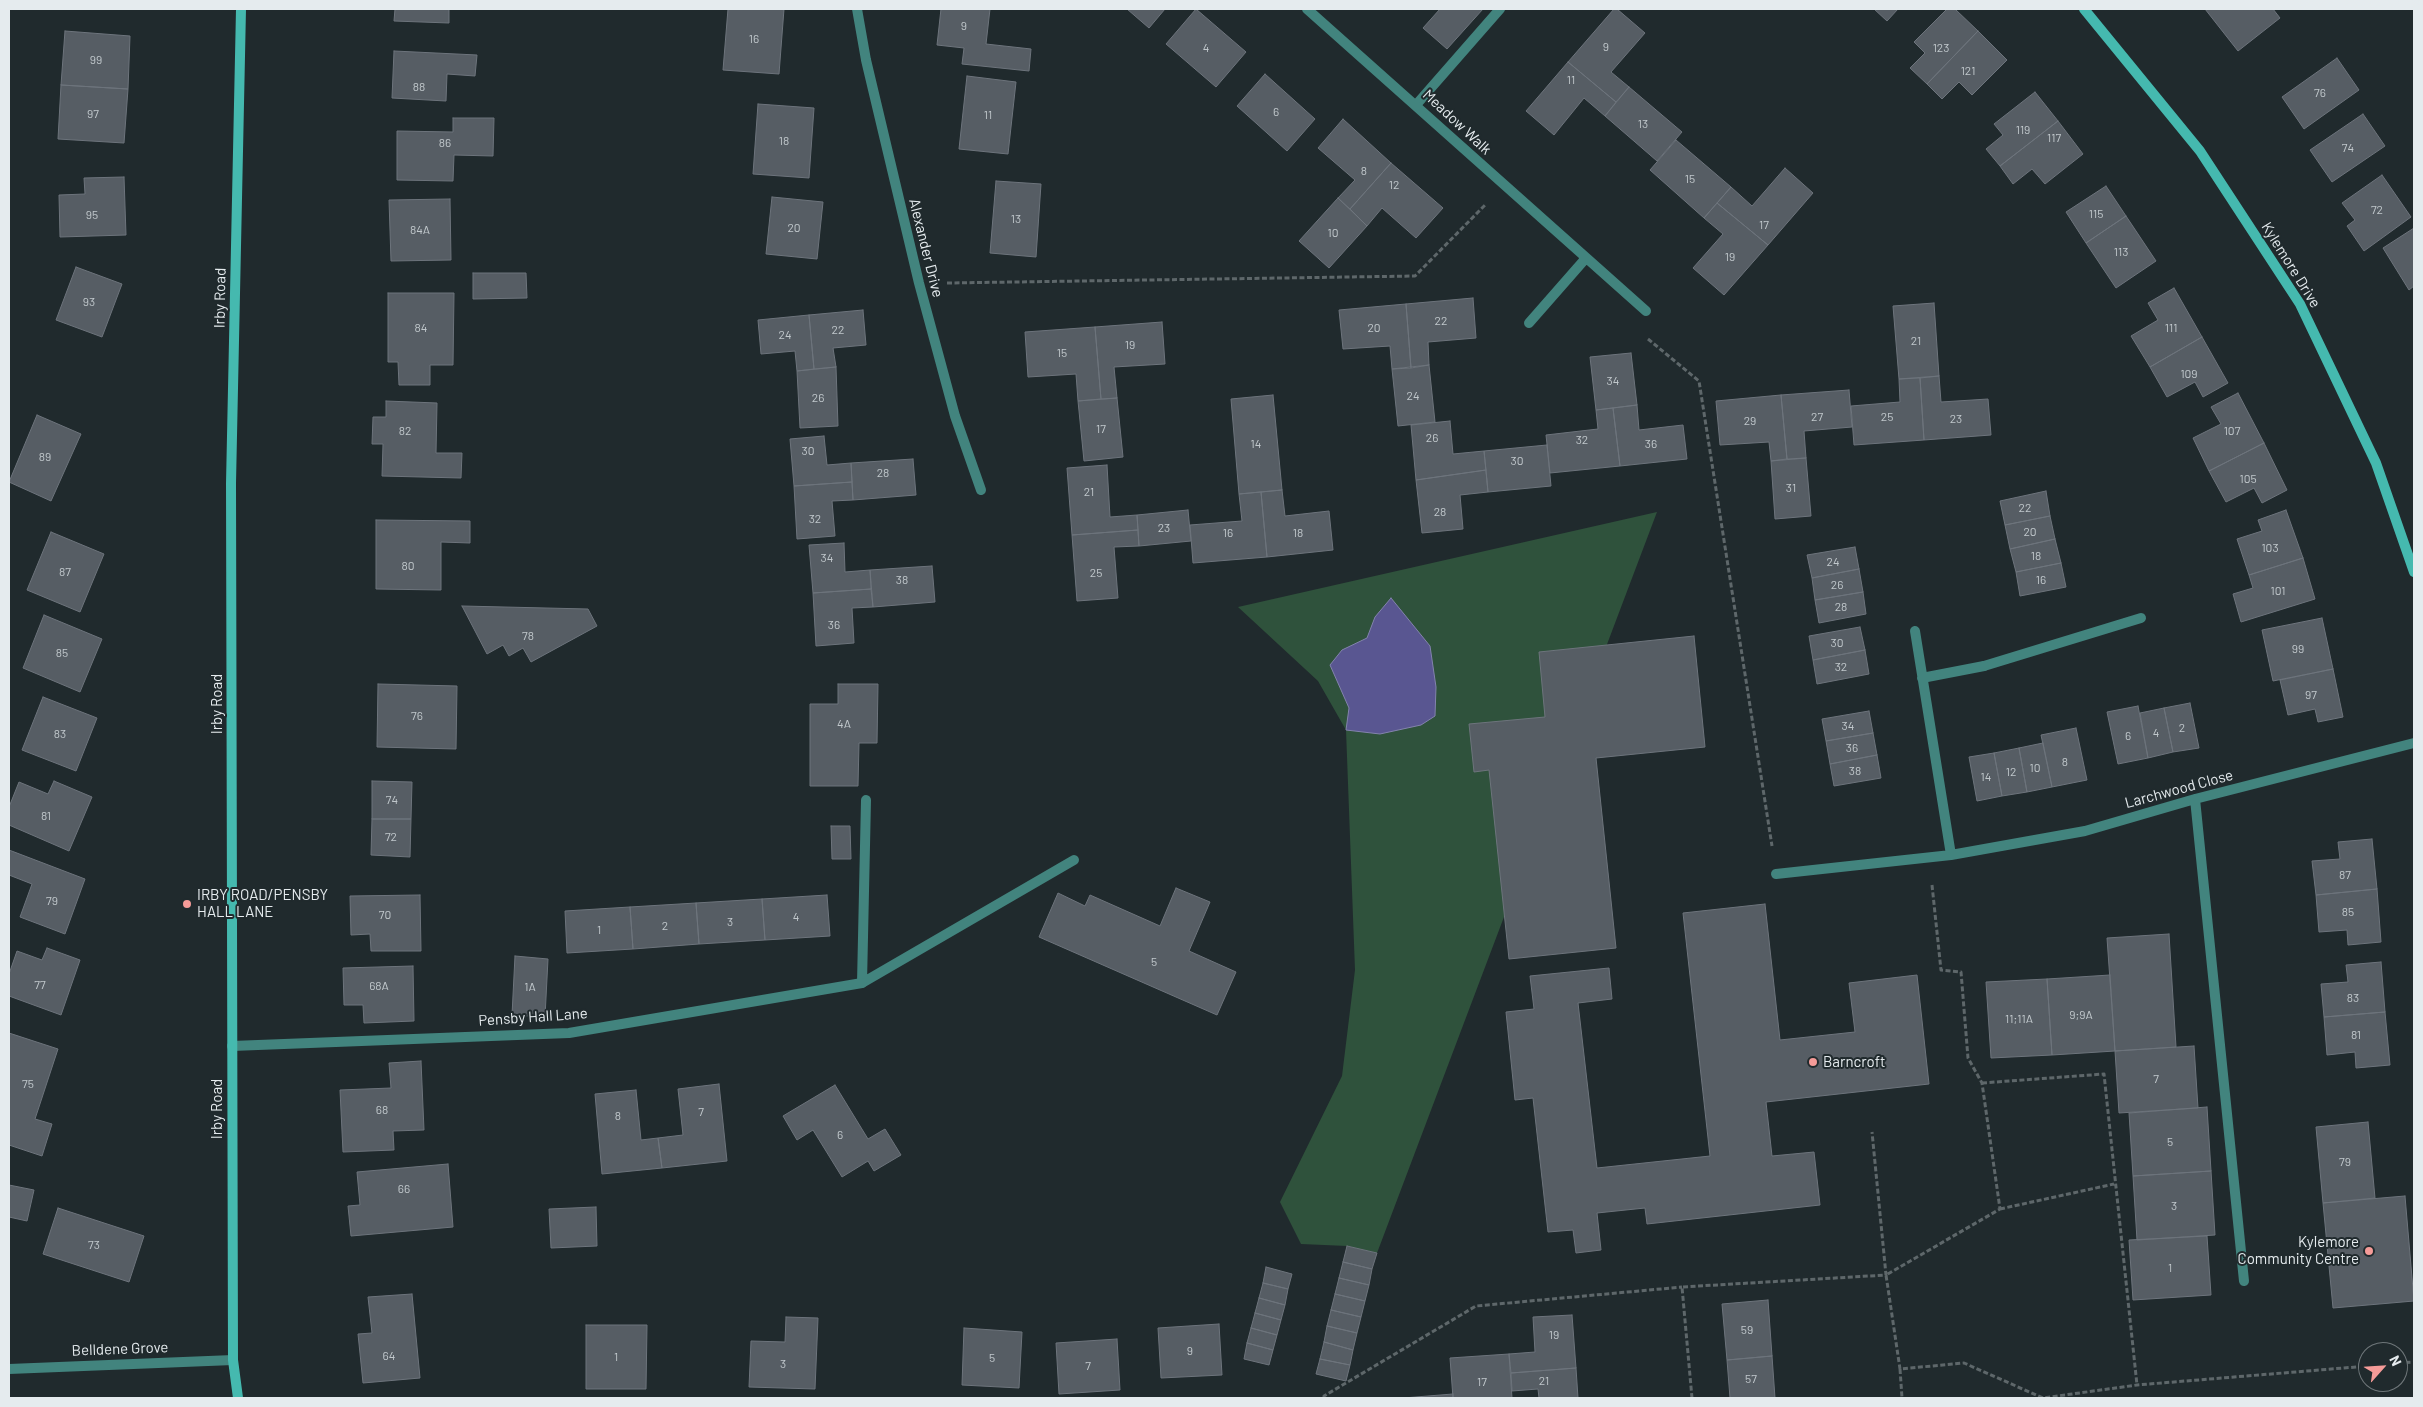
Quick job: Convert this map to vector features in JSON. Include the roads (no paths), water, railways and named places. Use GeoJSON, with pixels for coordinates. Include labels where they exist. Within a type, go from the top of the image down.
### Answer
{"type":"FeatureCollection","features":[{"type":"Feature","properties":{"kind":"street","name":"Irby Road"},"geometry":{"type":"LineString","coordinates":[[238,1398],[233,1360],[232,483],[241,9]]}},
{"type":"Feature","properties":{"kind":"street","name":"Alexander Drive"},"geometry":{"type":"LineString","coordinates":[[857,9],[866,60],[919,283],[956,416],[980,490]]}},
{"type":"Feature","properties":{"kind":"street","name":"Meadow Walk"},"geometry":{"type":"LineString","coordinates":[[1307,9],[1646,312]]}},
{"type":"Feature","properties":{"kind":"street"},"geometry":{"type":"LineString","coordinates":[[1416,105],[1500,9]]}},
{"type":"Feature","properties":{"kind":"street","name":"Kylemore Drive"},"geometry":{"type":"LineString","coordinates":[[2084,9],[2200,150],[2300,304],[2376,463],[2414,572]]}},
{"type":"Feature","properties":{"kind":"street"},"geometry":{"type":"LineString","coordinates":[[1529,323],[1586,258]]}},
{"type":"Feature","properties":{"kind":"street"},"geometry":{"type":"LineString","coordinates":[[1922,678],[1984,666],[2140,618]]}},
{"type":"Feature","properties":{"kind":"street"},"geometry":{"type":"LineString","coordinates":[[1915,631],[1951,855]]}},
{"type":"Feature","properties":{"kind":"street","name":"Larchwood Close"},"geometry":{"type":"LineString","coordinates":[[1776,874],[1951,855],[2085,831],[2195,799],[2414,744]]}},
{"type":"Feature","properties":{"kind":"street"},"geometry":{"type":"LineString","coordinates":[[2195,799],[2244,1281]]}},
{"type":"Feature","properties":{"kind":"street"},"geometry":{"type":"LineString","coordinates":[[862,983],[866,800]]}},
{"type":"Feature","properties":{"kind":"street"},"geometry":{"type":"LineString","coordinates":[[862,983],[1074,860]]}},
{"type":"Feature","properties":{"kind":"street","name":"Pensby Hall Lane"},"geometry":{"type":"LineString","coordinates":[[232,1046],[569,1032],[862,983]]}},
{"type":"Feature","properties":{"kind":"street","name":"Belldene Grove"},"geometry":{"type":"LineString","coordinates":[[9,1368],[233,1360]]}},
{"type":"Feature","properties":{"kind":"place","name":"IRBY ROAD/PENSBY HALL LANE"},"geometry":{"type":"Point","coordinates":[187,904]}},
{"type":"Feature","properties":{"kind":"place","name":"Barncroft"},"geometry":{"type":"Point","coordinates":[1813,1062]}},
{"type":"Feature","properties":{"kind":"place","name":"Kylemore Community Centre"},"geometry":{"type":"Point","coordinates":[2369,1251]}}]}
